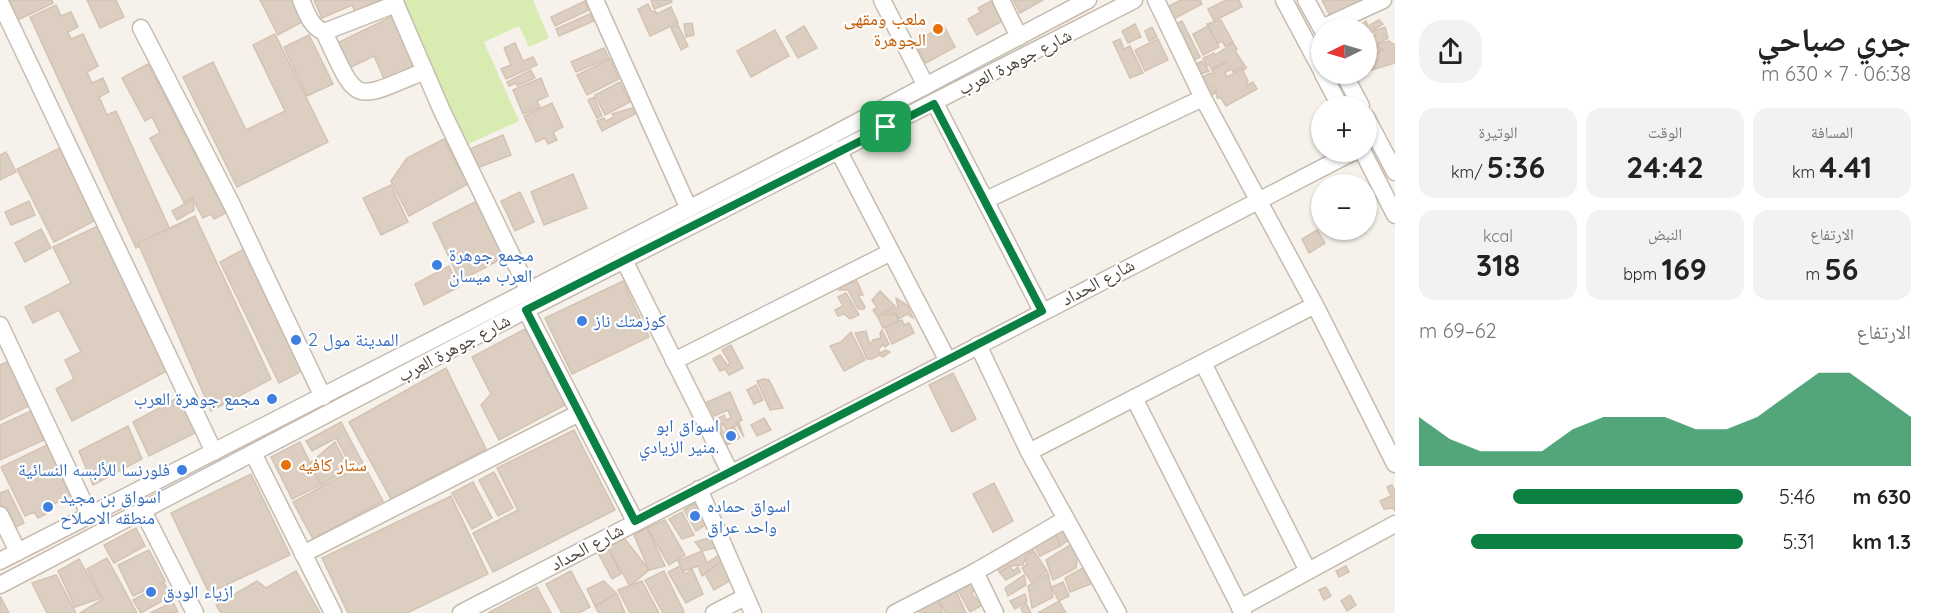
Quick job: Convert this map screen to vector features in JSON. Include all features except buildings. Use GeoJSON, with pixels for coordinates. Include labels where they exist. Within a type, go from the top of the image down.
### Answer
{"type":"FeatureCollection","features":[{"type":"Feature","properties":{"kind":"street"},"geometry":{"type":"LineString","coordinates":[[301,0],[310,21],[324,32],[348,82],[357,92],[370,94],[425,71]]}},
{"type":"Feature","properties":{"kind":"street"},"geometry":{"type":"LineString","coordinates":[[595,0],[689,209]]}},
{"type":"Feature","properties":{"kind":"street"},"geometry":{"type":"LineString","coordinates":[[882,0],[926,86]]}},
{"type":"Feature","properties":{"kind":"street"},"geometry":{"type":"LineString","coordinates":[[1001,0],[1019,37]]}},
{"type":"Feature","properties":{"kind":"street","name":"شارع جوهرة العرب"},"geometry":{"type":"LineString","coordinates":[[0,561],[323,397],[528,289],[689,209],[1088,0]]}},
{"type":"Feature","properties":{"kind":"street","name":"شارع جوهرة العرب"},"geometry":{"type":"LineString","coordinates":[[0,585],[526,310],[838,150],[934,104],[1134,0]]}},
{"type":"Feature","properties":{"kind":"street"},"geometry":{"type":"LineString","coordinates":[[1156,0],[1203,98],[1259,198],[1395,464]]}},
{"type":"Feature","properties":{"kind":"street"},"geometry":{"type":"LineString","coordinates":[[1284,0],[1311,51]]}},
{"type":"Feature","properties":{"kind":"street"},"geometry":{"type":"LineString","coordinates":[[1306,0],[1316,18]]}},
{"type":"Feature","properties":{"kind":"street"},"geometry":{"type":"LineString","coordinates":[[1345,18],[1383,0]]}},
{"type":"Feature","properties":{"kind":"street"},"geometry":{"type":"LineString","coordinates":[[0,2],[214,452]]}},
{"type":"Feature","properties":{"kind":"street"},"geometry":{"type":"LineString","coordinates":[[324,32],[395,2],[528,289]]}},
{"type":"Feature","properties":{"kind":"street"},"geometry":{"type":"LineString","coordinates":[[141,28],[231,203],[323,397]]}},
{"type":"Feature","properties":{"kind":"street"},"geometry":{"type":"LineString","coordinates":[[986,200],[1203,98]]}},
{"type":"Feature","properties":{"kind":"street"},"geometry":{"type":"LineString","coordinates":[[934,104],[1042,311]]}},
{"type":"Feature","properties":{"kind":"street"},"geometry":{"type":"LineString","coordinates":[[1377,138],[1395,172]]}},
{"type":"Feature","properties":{"kind":"street"},"geometry":{"type":"LineString","coordinates":[[838,150],[948,361]]}},
{"type":"Feature","properties":{"kind":"street","name":"شارع الحداد"},"geometry":{"type":"LineString","coordinates":[[461,613],[1259,198],[1333,162]]}},
{"type":"Feature","properties":{"kind":"street"},"geometry":{"type":"LineString","coordinates":[[1368,162],[1395,214]]}},
{"type":"Feature","properties":{"kind":"street"},"geometry":{"type":"LineString","coordinates":[[674,361],[891,252]]}},
{"type":"Feature","properties":{"kind":"street"},"geometry":{"type":"LineString","coordinates":[[624,260],[731,474]]}},
{"type":"Feature","properties":{"kind":"street"},"geometry":{"type":"LineString","coordinates":[[1029,452],[1315,305]]}},
{"type":"Feature","properties":{"kind":"street"},"geometry":{"type":"LineString","coordinates":[[526,310],[635,521]]}},
{"type":"Feature","properties":{"kind":"street"},"geometry":{"type":"LineString","coordinates":[[0,325],[90,516]]}},
{"type":"Feature","properties":{"kind":"street"},"geometry":{"type":"LineString","coordinates":[[978,345],[1029,452],[1118,613]]}},
{"type":"Feature","properties":{"kind":"street"},"geometry":{"type":"LineString","coordinates":[[1203,363],[1307,569]]}},
{"type":"Feature","properties":{"kind":"street"},"geometry":{"type":"LineString","coordinates":[[1134,398],[1242,610],[1307,569],[1395,524]]}},
{"type":"Feature","properties":{"kind":"street"},"geometry":{"type":"LineString","coordinates":[[303,554],[579,413]]}},
{"type":"Feature","properties":{"kind":"street"},"geometry":{"type":"LineString","coordinates":[[253,453],[333,613]]}},
{"type":"Feature","properties":{"kind":"street"},"geometry":{"type":"LineString","coordinates":[[699,489],[753,613]]}},
{"type":"Feature","properties":{"kind":"street"},"geometry":{"type":"LineString","coordinates":[[143,511],[195,613]]}},
{"type":"Feature","properties":{"kind":"street"},"geometry":{"type":"LineString","coordinates":[[0,515],[18,552]]}},
{"type":"Feature","properties":{"kind":"street"},"geometry":{"type":"LineString","coordinates":[[895,613],[975,572],[1066,519]]}},
{"type":"Feature","properties":{"kind":"street"},"geometry":{"type":"LineString","coordinates":[[975,572],[995,613]]}},
{"type":"Feature","properties":{"kind":"street"},"geometry":{"type":"LineString","coordinates":[[714,613],[745,597]]}},
{"type":"Feature","properties":{"kind":"green space"},"geometry":{"type":"Polygon","coordinates":[[[401,0],[533,0],[549,38],[529,47],[519,26],[484,42],[519,121],[464,146],[401,0]]]}},
{"type":"Feature","properties":{"kind":"place","name":"ملعب ومقهى الجوهرة"},"geometry":{"type":"Point","coordinates":[938,29]}},
{"type":"Feature","properties":{"kind":"place","name":"مجمع جوهرة العرب ميسان"},"geometry":{"type":"Point","coordinates":[437,265]}},
{"type":"Feature","properties":{"kind":"place","name":"كوزمتك ناز"},"geometry":{"type":"Point","coordinates":[582,321]}},
{"type":"Feature","properties":{"kind":"place","name":"المدينة مول 2"},"geometry":{"type":"Point","coordinates":[296,340]}},
{"type":"Feature","properties":{"kind":"place","name":"مجمع جوهرة العرب"},"geometry":{"type":"Point","coordinates":[272,399]}},
{"type":"Feature","properties":{"kind":"place","name":"اسواق ابو منير الزيادي."},"geometry":{"type":"Point","coordinates":[731,436]}},
{"type":"Feature","properties":{"kind":"place","name":"ستار كافيه"},"geometry":{"type":"Point","coordinates":[286,465]}},
{"type":"Feature","properties":{"kind":"place","name":"فلورنسا للألبسه النسائية"},"geometry":{"type":"Point","coordinates":[182,470]}},
{"type":"Feature","properties":{"kind":"place","name":"اسواق بن مجيد منطقه الاصلاح"},"geometry":{"type":"Point","coordinates":[48,507]}},
{"type":"Feature","properties":{"kind":"place","name":"اسواق حماده واحد عراق"},"geometry":{"type":"Point","coordinates":[695,516]}},
{"type":"Feature","properties":{"kind":"place","name":"ازياء الودق"},"geometry":{"type":"Point","coordinates":[151,592]}},
{"type":"Feature","properties":{"kind":"route"},"geometry":{"type":"LineString","coordinates":[[934,104],[1042,311],[731,474],[635,521],[526,310],[886,127],[934,104]]}}]}
